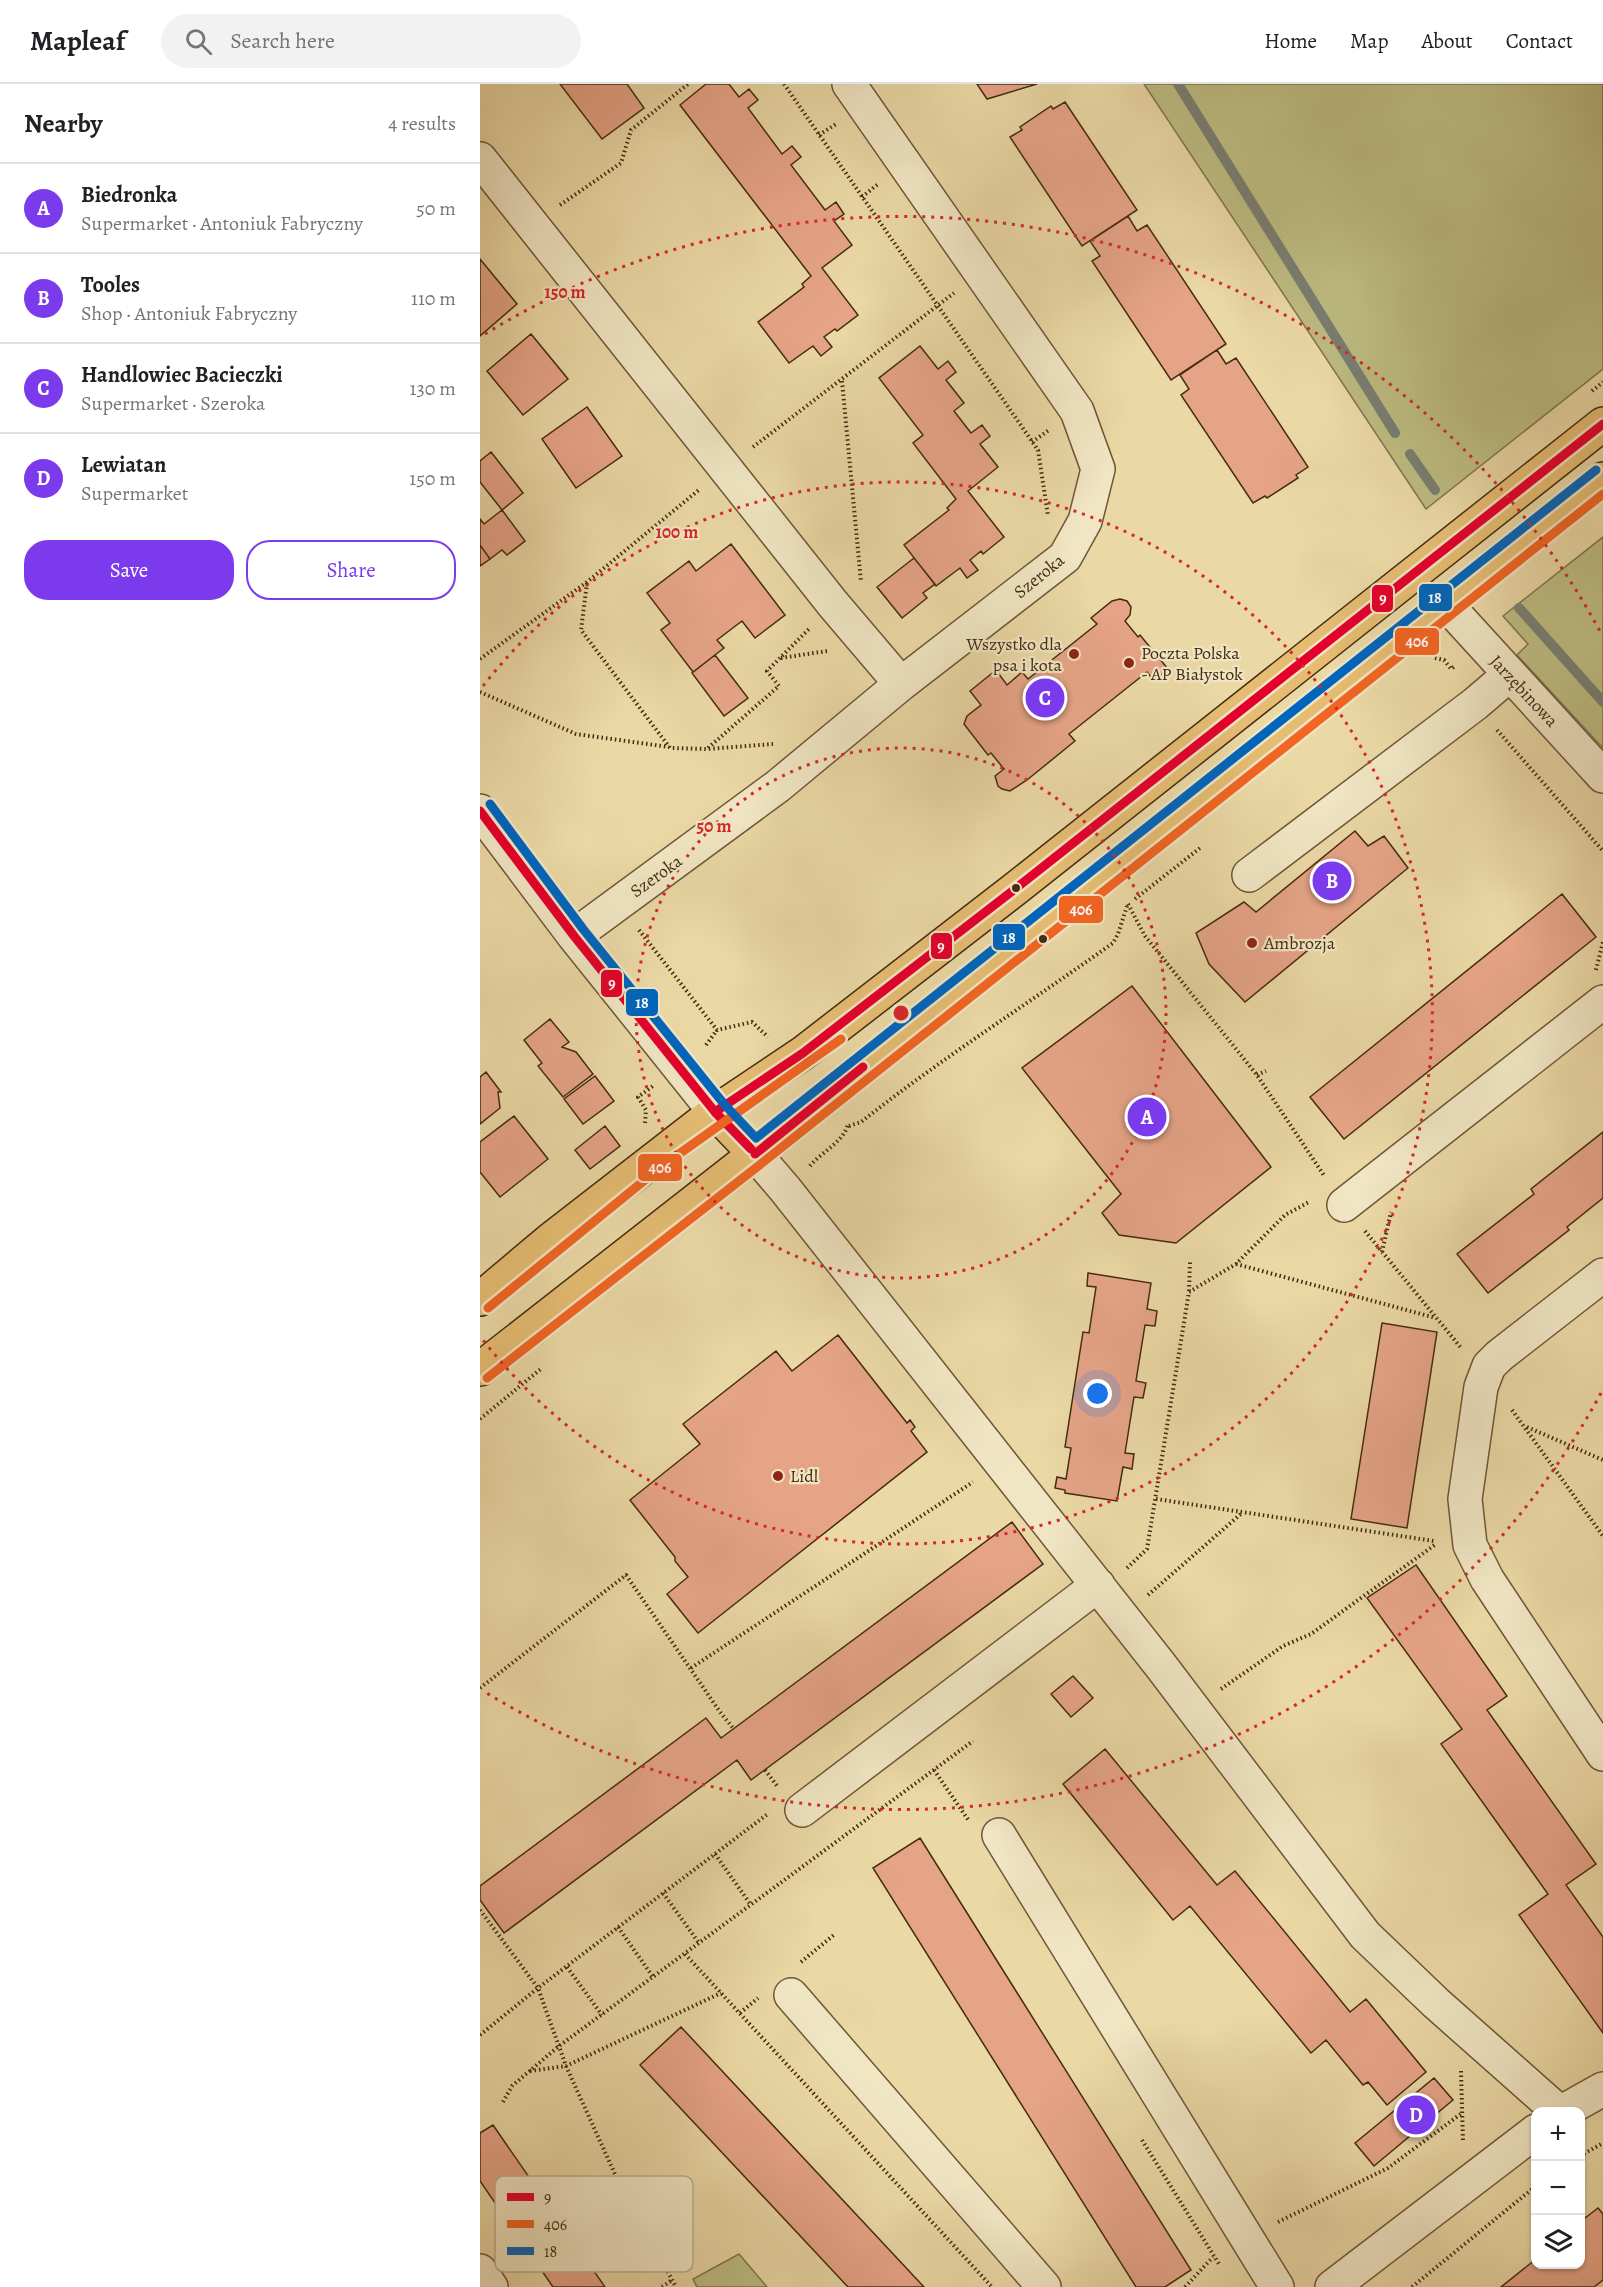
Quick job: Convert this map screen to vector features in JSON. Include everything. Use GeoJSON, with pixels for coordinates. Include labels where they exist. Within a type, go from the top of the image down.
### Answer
{"type":"FeatureCollection","features":[{"type":"Feature","properties":{"kind":"main road"},"geometry":{"type":"LineString","coordinates":[[480,1299],[550,1240],[715,1112],[803,1053],[1006,896],[1603,424]]}},
{"type":"Feature","properties":{"kind":"main road"},"geometry":{"type":"LineString","coordinates":[[480,1369],[755,1154],[1603,479]]}},
{"type":"Feature","properties":{"kind":"main road"},"geometry":{"type":"LineString","coordinates":[[1425,566],[1446,604]]}},
{"type":"Feature","properties":{"kind":"main road"},"geometry":{"type":"LineString","coordinates":[[715,1112],[755,1154]]}},
{"type":"Feature","properties":{"kind":"street","name":"Szeroka"},"geometry":{"type":"LineString","coordinates":[[574,936],[778,786],[901,684],[1056,565],[1065,557],[1085,521],[1098,469],[1077,411],[849,84]]}},
{"type":"Feature","properties":{"kind":"street"},"geometry":{"type":"LineString","coordinates":[[484,172],[532,224],[833,604],[901,684]]}},
{"type":"Feature","properties":{"kind":"street","name":"Jarzębinowa"},"geometry":{"type":"LineString","coordinates":[[1446,604],[1603,776]]}},
{"type":"Feature","properties":{"kind":"street"},"geometry":{"type":"LineString","coordinates":[[1249,875],[1475,704],[1509,675]]}},
{"type":"Feature","properties":{"kind":"street"},"geometry":{"type":"LineString","coordinates":[[480,811],[574,936],[715,1112]]}},
{"type":"Feature","properties":{"kind":"street"},"geometry":{"type":"LineString","coordinates":[[1338,1196],[1603,1002]]}},
{"type":"Feature","properties":{"kind":"street"},"geometry":{"type":"LineString","coordinates":[[755,1154],[1108,1598],[1365,1935],[1461,2025],[1555,2107]]}},
{"type":"Feature","properties":{"kind":"street"},"geometry":{"type":"LineString","coordinates":[[1603,1275],[1499,1356],[1484,1376],[1465,1499],[1470,1545],[1487,1579],[1603,1754]]}},
{"type":"Feature","properties":{"kind":"street"},"geometry":{"type":"LineString","coordinates":[[802,1810],[1108,1598]]}},
{"type":"Feature","properties":{"kind":"street"},"geometry":{"type":"LineString","coordinates":[[999,1835],[1277,2287]]}},
{"type":"Feature","properties":{"kind":"street"},"geometry":{"type":"LineString","coordinates":[[791,1995],[1044,2287]]}},
{"type":"Feature","properties":{"kind":"street"},"geometry":{"type":"LineString","coordinates":[[1570,2107],[1603,2089]]}},
{"type":"Feature","properties":{"kind":"street"},"geometry":{"type":"LineString","coordinates":[[1332,2287],[1531,2136]]}},
{"type":"Feature","properties":{"kind":"street"},"geometry":{"type":"LineString","coordinates":[[480,2271],[491,2287]]}},
{"type":"Feature","properties":{"kind":"path"},"geometry":{"type":"LineString","coordinates":[[532,224],[621,163],[632,130],[688,84]]}},
{"type":"Feature","properties":{"kind":"path"},"geometry":{"type":"LineString","coordinates":[[784,84],[1038,450],[1056,565]]}},
{"type":"Feature","properties":{"kind":"path"},"geometry":{"type":"LineString","coordinates":[[842,380],[862,587]]}},
{"type":"Feature","properties":{"kind":"path"},"geometry":{"type":"LineString","coordinates":[[587,582],[581,630],[670,748]]}},
{"type":"Feature","properties":{"kind":"path"},"geometry":{"type":"LineString","coordinates":[[707,749],[779,686],[768,671],[833,604]]}},
{"type":"Feature","properties":{"kind":"path"},"geometry":{"type":"LineString","coordinates":[[781,658],[868,645]]}},
{"type":"Feature","properties":{"kind":"path"},"geometry":{"type":"LineString","coordinates":[[1451,669],[1475,704],[1603,851]]}},
{"type":"Feature","properties":{"kind":"path"},"geometry":{"type":"LineString","coordinates":[[480,692],[576,734],[670,748],[707,749],[776,744]]}},
{"type":"Feature","properties":{"kind":"path"},"geometry":{"type":"LineString","coordinates":[[618,904],[717,1030],[752,1022],[768,1037]]}},
{"type":"Feature","properties":{"kind":"path"},"geometry":{"type":"LineString","coordinates":[[1128,904],[1145,936],[1257,1075],[1338,1196],[1526,1427],[1603,1536]]}},
{"type":"Feature","properties":{"kind":"path"},"geometry":{"type":"LineString","coordinates":[[1257,1075],[1266,1071]]}},
{"type":"Feature","properties":{"kind":"path"},"geometry":{"type":"LineString","coordinates":[[1189,1292],[1236,1264],[1285,1215],[1338,1196]]}},
{"type":"Feature","properties":{"kind":"path"},"geometry":{"type":"LineString","coordinates":[[1108,1598],[1147,1549],[1189,1292],[1190,1262]]}},
{"type":"Feature","properties":{"kind":"path"},"geometry":{"type":"LineString","coordinates":[[1236,1264],[1437,1318]]}},
{"type":"Feature","properties":{"kind":"path"},"geometry":{"type":"LineString","coordinates":[[1526,1427],[1603,1460]]}},
{"type":"Feature","properties":{"kind":"path"},"geometry":{"type":"LineString","coordinates":[[691,1668],[974,1481]]}},
{"type":"Feature","properties":{"kind":"path"},"geometry":{"type":"LineString","coordinates":[[1156,1499],[1439,1542],[1311,1634],[1283,1646],[1193,1708]]}},
{"type":"Feature","properties":{"kind":"path"},"geometry":{"type":"LineString","coordinates":[[1108,1598],[1242,1512]]}},
{"type":"Feature","properties":{"kind":"path"},"geometry":{"type":"LineString","coordinates":[[480,1688],[626,1575],[733,1728]]}},
{"type":"Feature","properties":{"kind":"path"},"geometry":{"type":"LineString","coordinates":[[503,2102],[512,2086],[559,2046],[973,1742]]}},
{"type":"Feature","properties":{"kind":"path"},"geometry":{"type":"LineString","coordinates":[[480,2035],[794,1794],[802,1810]]}},
{"type":"Feature","properties":{"kind":"path"},"geometry":{"type":"LineString","coordinates":[[715,1854],[751,1905]]}},
{"type":"Feature","properties":{"kind":"path"},"geometry":{"type":"LineString","coordinates":[[663,1893],[699,1943]]}},
{"type":"Feature","properties":{"kind":"path"},"geometry":{"type":"LineString","coordinates":[[480,1910],[538,1989],[567,2066],[616,2176]]}},
{"type":"Feature","properties":{"kind":"path"},"geometry":{"type":"LineString","coordinates":[[618,1927],[653,1977]]}},
{"type":"Feature","properties":{"kind":"path"},"geometry":{"type":"LineString","coordinates":[[685,1954],[992,2287]]}},
{"type":"Feature","properties":{"kind":"path"},"geometry":{"type":"LineString","coordinates":[[567,1967],[602,2015]]}},
{"type":"Feature","properties":{"kind":"path"},"geometry":{"type":"LineString","coordinates":[[530,2071],[567,2066],[722,1994]]}},
{"type":"Feature","properties":{"kind":"path"},"geometry":{"type":"LineString","coordinates":[[1461,2025],[1464,2159],[1477,2176]]}},
{"type":"Feature","properties":{"kind":"path"},"geometry":{"type":"LineString","coordinates":[[1246,2238],[1388,2168],[1462,2113]]}},
{"type":"Feature","properties":{"kind":"path"},"geometry":{"type":"LineString","coordinates":[[1585,2154],[1603,2143]]}},
{"type":"Feature","properties":{"kind":"path"},"geometry":{"type":"LineString","coordinates":[[1412,2287],[1531,2191]]}},
{"type":"Feature","properties":{"kind":"path"},"geometry":{"type":"LineString","coordinates":[[1185,2287],[1214,2257]]}},
{"type":"Feature","properties":{"kind":"path"},"geometry":{"type":"LineString","coordinates":[[668,2272],[676,2287]]}},
{"type":"Feature","properties":{"kind":"path"},"geometry":{"type":"LineString","coordinates":[[662,2287],[672,2280]]}},
{"type":"Feature","properties":{"kind":"shaded area"},"geometry":{"type":"Polygon","coordinates":[[[1144,84],[1603,84],[1603,369],[1426,509],[1144,84]]]}},
{"type":"Feature","properties":{"kind":"shaded area"},"geometry":{"type":"Polygon","coordinates":[[[1603,537],[1603,748],[1517,655],[1528,644],[1503,616],[1603,537]]]}},
{"type":"Feature","properties":{"kind":"shaded area"},"geometry":{"type":"Polygon","coordinates":[[[739,2254],[767,2287],[697,2287],[693,2279],[739,2254]]]}},
{"type":"Feature","properties":{"kind":"building"},"geometry":{"type":"Polygon","coordinates":[[[560,84],[627,84],[644,108],[602,139],[560,84]]]}},
{"type":"Feature","properties":{"kind":"building"},"geometry":{"type":"Polygon","coordinates":[[[706,84],[729,84],[739,97],[749,89],[758,100],[748,108],[782,154],[792,146],[801,157],[791,165],[825,210],[836,202],[844,214],[834,221],[852,245],[822,268],[858,315],[837,331],[835,329],[824,337],[832,347],[821,356],[813,346],[789,363],[758,322],[804,287],[802,284],[811,276],[680,105],[706,84]]]}},
{"type":"Feature","properties":{"kind":"building"},"geometry":{"type":"Polygon","coordinates":[[[977,84],[1037,84],[987,99],[977,84]]]}},
{"type":"Feature","properties":{"kind":"building"},"geometry":{"type":"Polygon","coordinates":[[[1065,102],[1137,210],[1082,246],[1010,137],[1022,130],[1020,127],[1051,106],[1053,109],[1065,102]]]}},
{"type":"Feature","properties":{"kind":"building"},"geometry":{"type":"Polygon","coordinates":[[[1128,216],[1137,231],[1147,225],[1226,344],[1171,380],[1092,261],[1100,256],[1090,241],[1128,216]]]}},
{"type":"Feature","properties":{"kind":"building"},"geometry":{"type":"Polygon","coordinates":[[[480,259],[517,304],[480,336],[480,259]]]}},
{"type":"Feature","properties":{"kind":"building"},"geometry":{"type":"Polygon","coordinates":[[[531,334],[568,379],[523,415],[487,371],[531,334]]]}},
{"type":"Feature","properties":{"kind":"building"},"geometry":{"type":"Polygon","coordinates":[[[920,346],[938,369],[948,361],[956,372],[946,380],[964,403],[954,411],[971,433],[982,425],[990,436],[980,444],[998,467],[968,491],[1004,537],[983,554],[981,551],[970,560],[978,570],[967,578],[960,568],[936,586],[904,545],[949,510],[947,508],[956,499],[913,443],[923,435],[879,378],[920,346]]]}},
{"type":"Feature","properties":{"kind":"building"},"geometry":{"type":"Polygon","coordinates":[[[1217,350],[1226,364],[1236,358],[1308,467],[1296,475],[1298,478],[1267,498],[1265,496],[1253,503],[1181,395],[1189,389],[1180,375],[1217,350]]]}},
{"type":"Feature","properties":{"kind":"building"},"geometry":{"type":"Polygon","coordinates":[[[587,407],[622,456],[576,488],[542,439],[587,407]]]}},
{"type":"Feature","properties":{"kind":"building"},"geometry":{"type":"Polygon","coordinates":[[[491,452],[523,493],[502,510],[480,482],[480,461],[491,452]]]}},
{"type":"Feature","properties":{"kind":"building"},"geometry":{"type":"Polygon","coordinates":[[[502,510],[525,541],[507,555],[502,550],[490,559],[480,545],[480,519],[484,524],[502,510]]]}},
{"type":"Feature","properties":{"kind":"building"},"geometry":{"type":"Polygon","coordinates":[[[731,544],[785,615],[755,638],[742,621],[717,640],[724,648],[693,672],[661,630],[670,623],[647,593],[689,561],[696,571],[731,544]]]}},
{"type":"Feature","properties":{"kind":"building"},"geometry":{"type":"Polygon","coordinates":[[[480,545],[490,559],[480,566],[480,545]]]}},
{"type":"Feature","properties":{"kind":"building"},"geometry":{"type":"Polygon","coordinates":[[[914,558],[935,584],[923,593],[927,598],[902,618],[877,587],[914,558]]]}},
{"type":"Feature","properties":{"kind":"building"},"geometry":{"type":"Polygon","coordinates":[[[1120,599],[1127,601],[1131,607],[1130,615],[1125,621],[1138,637],[1140,635],[1168,669],[1154,681],[1147,672],[1069,734],[1075,741],[1027,780],[1010,791],[1002,789],[998,786],[995,776],[1004,769],[991,753],[988,755],[964,724],[967,716],[981,705],[970,691],[996,670],[1007,685],[1022,672],[1028,679],[1097,624],[1091,618],[1112,601],[1120,599]]]}},
{"type":"Feature","properties":{"kind":"building"},"geometry":{"type":"Polygon","coordinates":[[[715,655],[748,698],[724,716],[692,673],[715,655]]]}},
{"type":"Feature","properties":{"kind":"building"},"geometry":{"type":"Polygon","coordinates":[[[1355,831],[1368,846],[1384,836],[1408,868],[1245,1002],[1209,964],[1196,933],[1244,902],[1256,912],[1355,831]]]}},
{"type":"Feature","properties":{"kind":"building"},"geometry":{"type":"Polygon","coordinates":[[[1562,894],[1596,937],[1344,1139],[1310,1097],[1562,894]]]}},
{"type":"Feature","properties":{"kind":"building"},"geometry":{"type":"Polygon","coordinates":[[[1132,986],[1271,1167],[1176,1243],[1119,1235],[1102,1213],[1121,1194],[1022,1068],[1132,986]]]}},
{"type":"Feature","properties":{"kind":"building"},"geometry":{"type":"Polygon","coordinates":[[[550,1019],[569,1042],[562,1047],[576,1052],[593,1074],[563,1097],[538,1066],[542,1063],[524,1040],[550,1019]]]}},
{"type":"Feature","properties":{"kind":"building"},"geometry":{"type":"Polygon","coordinates":[[[486,1072],[501,1092],[498,1092],[500,1108],[480,1124],[480,1077],[486,1072]]]}},
{"type":"Feature","properties":{"kind":"building"},"geometry":{"type":"Polygon","coordinates":[[[595,1076],[614,1101],[583,1124],[564,1099],[595,1076]]]}},
{"type":"Feature","properties":{"kind":"building"},"geometry":{"type":"Polygon","coordinates":[[[514,1116],[548,1159],[500,1197],[480,1172],[480,1142],[514,1116]]]}},
{"type":"Feature","properties":{"kind":"building"},"geometry":{"type":"Polygon","coordinates":[[[605,1126],[620,1146],[590,1169],[575,1150],[605,1126]]]}},
{"type":"Feature","properties":{"kind":"building"},"geometry":{"type":"Polygon","coordinates":[[[1603,1132],[1603,1198],[1567,1227],[1569,1230],[1488,1293],[1457,1254],[1534,1194],[1531,1189],[1603,1132]]]}},
{"type":"Feature","properties":{"kind":"building"},"geometry":{"type":"Polygon","coordinates":[[[1088,1273],[1151,1283],[1147,1309],[1157,1311],[1155,1326],[1145,1325],[1136,1381],[1146,1383],[1143,1398],[1134,1397],[1125,1453],[1134,1454],[1132,1469],[1123,1467],[1117,1501],[1065,1493],[1065,1490],[1055,1488],[1057,1477],[1066,1479],[1071,1448],[1065,1447],[1083,1332],[1089,1333],[1096,1287],[1087,1286],[1088,1273]]]}},
{"type":"Feature","properties":{"kind":"building"},"geometry":{"type":"Polygon","coordinates":[[[1382,1323],[1437,1332],[1407,1528],[1351,1519],[1382,1323]]]}},
{"type":"Feature","properties":{"kind":"building","name":"Lidl"},"geometry":{"type":"Polygon","coordinates":[[[838,1335],[907,1423],[910,1420],[915,1427],[911,1431],[927,1452],[698,1633],[667,1594],[688,1577],[630,1500],[700,1444],[683,1424],[776,1351],[792,1371],[838,1335]]]}},
{"type":"Feature","properties":{"kind":"building"},"geometry":{"type":"Polygon","coordinates":[[[1012,1522],[1043,1564],[751,1780],[737,1760],[504,1933],[480,1900],[480,1886],[706,1718],[721,1738],[1012,1522]]]}},
{"type":"Feature","properties":{"kind":"building"},"geometry":{"type":"Polygon","coordinates":[[[1416,1565],[1507,1696],[1487,1710],[1596,1864],[1566,1885],[1603,1937],[1603,2033],[1519,1915],[1548,1894],[1441,1744],[1462,1729],[1367,1598],[1416,1565]]]}},
{"type":"Feature","properties":{"kind":"building"},"geometry":{"type":"Polygon","coordinates":[[[1073,1676],[1093,1698],[1071,1717],[1051,1694],[1073,1676]]]}},
{"type":"Feature","properties":{"kind":"building"},"geometry":{"type":"Polygon","coordinates":[[[1105,1749],[1217,1885],[1235,1871],[1350,2012],[1366,1999],[1426,2072],[1387,2105],[1368,2082],[1363,2085],[1326,2040],[1311,2053],[1190,1906],[1173,1920],[1063,1784],[1105,1749]]]}},
{"type":"Feature","properties":{"kind":"building"},"geometry":{"type":"Polygon","coordinates":[[[920,1838],[1191,2270],[1165,2287],[1136,2287],[873,1868],[920,1838]]]}},
{"type":"Feature","properties":{"kind":"building"},"geometry":{"type":"Polygon","coordinates":[[[681,2027],[924,2287],[848,2287],[640,2065],[681,2027]]]}},
{"type":"Feature","properties":{"kind":"building"},"geometry":{"type":"Polygon","coordinates":[[[1434,2078],[1453,2100],[1374,2166],[1355,2143],[1434,2078]]]}},
{"type":"Feature","properties":{"kind":"building"},"geometry":{"type":"Polygon","coordinates":[[[493,2125],[528,2176],[495,2176],[495,2203],[480,2181],[480,2133],[493,2125]]]}},
{"type":"Feature","properties":{"kind":"building"},"geometry":{"type":"Polygon","coordinates":[[[1598,2208],[1603,2214],[1603,2280],[1594,2287],[1501,2287],[1531,2263],[1531,2269],[1585,2269],[1585,2218],[1598,2208]]]}},
{"type":"Feature","properties":{"kind":"building"},"geometry":{"type":"Polygon","coordinates":[[[543,2272],[595,2272],[605,2287],[553,2287],[543,2272]]]}},
{"type":"Feature","properties":{"kind":"waterway"},"geometry":{"type":"LineString","coordinates":[[1178,84],[1395,433]]}},
{"type":"Feature","properties":{"kind":"waterway"},"geometry":{"type":"LineString","coordinates":[[1410,454],[1435,490]]}},
{"type":"Feature","properties":{"kind":"waterway"},"geometry":{"type":"LineString","coordinates":[[1519,608],[1603,702]]}},
{"type":"Feature","properties":{"kind":"transit line","name":"9"},"geometry":{"type":"LineString","coordinates":[[715,1112],[803,1053],[1015,889],[1603,424]]}},
{"type":"Feature","properties":{"kind":"transit line","name":"18"},"geometry":{"type":"LineString","coordinates":[[490,804],[583,929],[724,1104],[756,1138],[1596,470]]}},
{"type":"Feature","properties":{"kind":"transit line","name":"406"},"geometry":{"type":"LineString","coordinates":[[487,1378],[762,1163],[1603,494]]}},
{"type":"Feature","properties":{"kind":"transit line","name":"9"},"geometry":{"type":"LineString","coordinates":[[480,811],[574,936],[715,1112],[751,1149]]}},
{"type":"Feature","properties":{"kind":"transit line","name":"406"},"geometry":{"type":"LineString","coordinates":[[488,1308],[662,1166],[841,1039]]}},
{"type":"Feature","properties":{"kind":"transit line","name":"9"},"geometry":{"type":"LineString","coordinates":[[755,1154],[863,1067]]}},
{"type":"Feature","properties":{"kind":"place","name":"Wszystko dla psa i kota"},"geometry":{"type":"Point","coordinates":[1074,654]}},
{"type":"Feature","properties":{"kind":"place","name":"Poczta Polska - AP Białystok"},"geometry":{"type":"Point","coordinates":[1129,663]}},
{"type":"Feature","properties":{"kind":"place","name":"Handlowiec Bacieczki"},"geometry":{"type":"Point","coordinates":[1045,698]}},
{"type":"Feature","properties":{"kind":"place","name":"Tooles"},"geometry":{"type":"Point","coordinates":[1332,881]}},
{"type":"Feature","properties":{"kind":"place","name":"Ambrozja"},"geometry":{"type":"Point","coordinates":[1252,943]}},
{"type":"Feature","properties":{"kind":"place","name":"Biedronka"},"geometry":{"type":"Point","coordinates":[1147,1117]}},
{"type":"Feature","properties":{"kind":"place","name":"Lidl"},"geometry":{"type":"Point","coordinates":[778,1476]}},
{"type":"Feature","properties":{"kind":"place","name":"Lewiatan"},"geometry":{"type":"Point","coordinates":[1416,2115]}}]}
